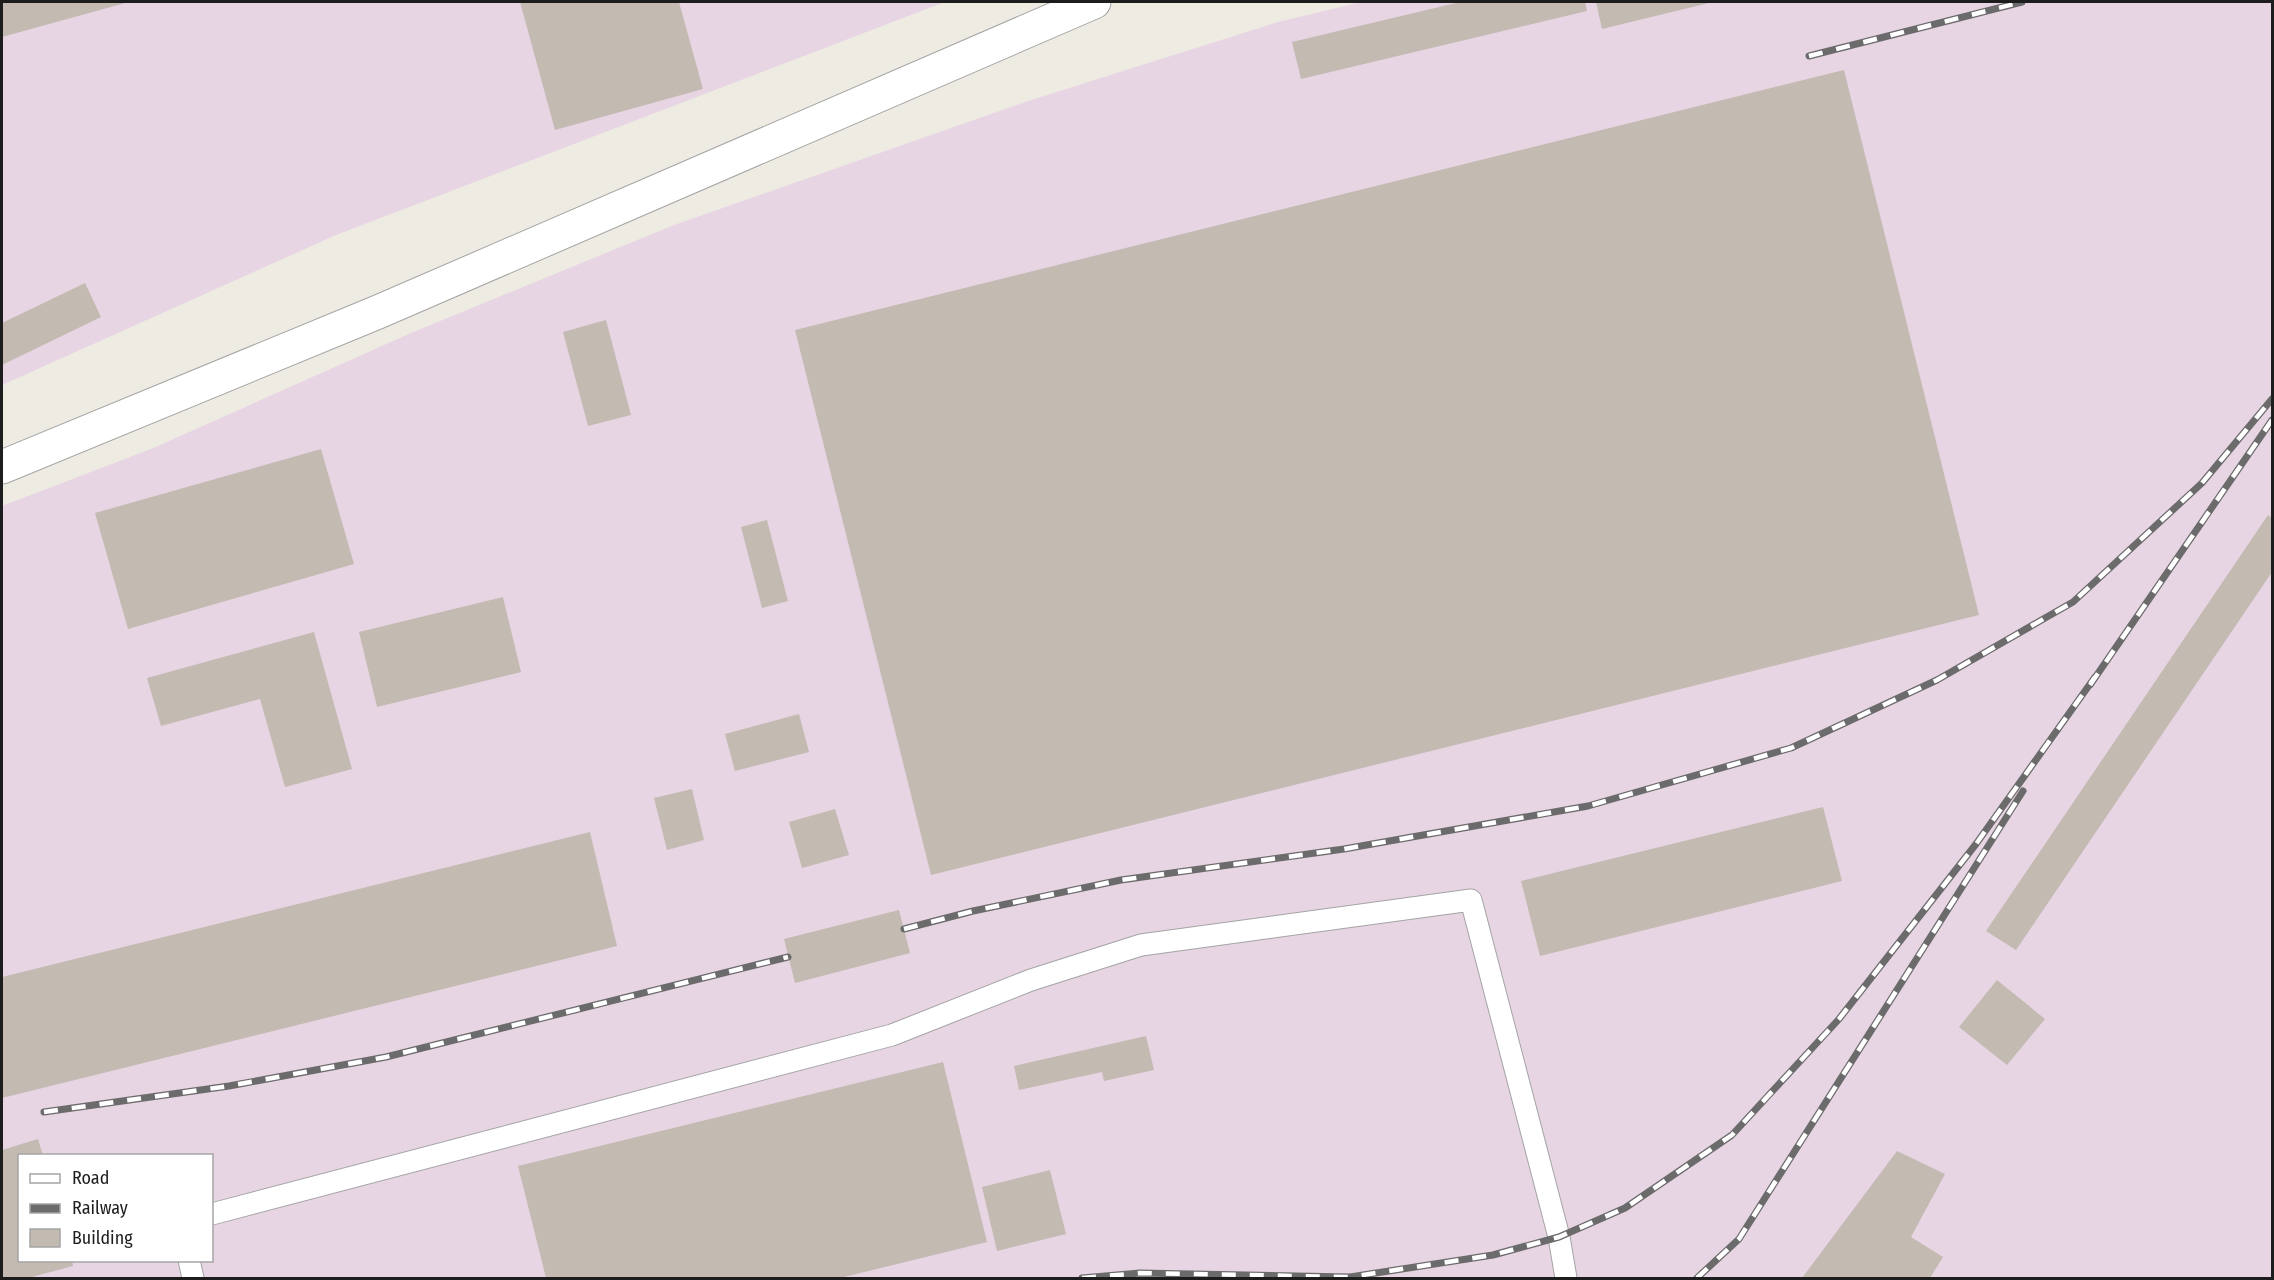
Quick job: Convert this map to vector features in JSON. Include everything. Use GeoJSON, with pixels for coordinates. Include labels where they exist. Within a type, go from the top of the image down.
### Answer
{"type":"FeatureCollection","features":[{"type":"Feature","properties":{"kind":"street"},"geometry":{"type":"LineString","coordinates":[[2,467],[388,308],[1094,2]]}},
{"type":"Feature","properties":{"kind":"lane"},"geometry":{"type":"LineString","coordinates":[[213,1214],[892,1035],[1031,980],[1141,945],[1471,900],[1559,1237],[1566,1278]]}},
{"type":"Feature","properties":{"kind":"lane"},"geometry":{"type":"LineString","coordinates":[[189,1262],[193,1278]]}},
{"type":"Feature","properties":{"kind":"shaded area"},"geometry":{"type":"Polygon","coordinates":[[[2,2],[945,2],[336,235],[2,385],[2,2]]]}},
{"type":"Feature","properties":{"kind":"shaded area"},"geometry":{"type":"Polygon","coordinates":[[[1361,2],[2272,2],[2272,1278],[2,1278],[2,506],[151,449],[411,333],[674,225],[1025,102],[1278,22],[1361,2]]]}},
{"type":"Feature","properties":{"kind":"building"},"geometry":{"type":"Polygon","coordinates":[[[2,2],[129,2],[2,37],[2,2]]]}},
{"type":"Feature","properties":{"kind":"building"},"geometry":{"type":"Polygon","coordinates":[[[520,2],[679,2],[703,89],[555,130],[520,2]]]}},
{"type":"Feature","properties":{"kind":"building"},"geometry":{"type":"Polygon","coordinates":[[[1460,2],[1585,2],[1587,11],[1301,79],[1292,42],[1460,2]]]}},
{"type":"Feature","properties":{"kind":"building"},"geometry":{"type":"Polygon","coordinates":[[[1596,2],[1713,2],[1602,29],[1596,2]]]}},
{"type":"Feature","properties":{"kind":"building"},"geometry":{"type":"Polygon","coordinates":[[[1844,70],[1979,615],[931,875],[795,330],[1844,70]]]}},
{"type":"Feature","properties":{"kind":"building"},"geometry":{"type":"Polygon","coordinates":[[[85,283],[101,317],[2,365],[2,323],[85,283]]]}},
{"type":"Feature","properties":{"kind":"building"},"geometry":{"type":"Polygon","coordinates":[[[606,320],[631,415],[588,426],[563,332],[606,320]]]}},
{"type":"Feature","properties":{"kind":"building"},"geometry":{"type":"Polygon","coordinates":[[[321,449],[354,564],[128,629],[95,513],[321,449]]]}},
{"type":"Feature","properties":{"kind":"building"},"geometry":{"type":"Polygon","coordinates":[[[2268,515],[2272,518],[2272,572],[2016,950],[1986,931],[2268,515]]]}},
{"type":"Feature","properties":{"kind":"building"},"geometry":{"type":"Polygon","coordinates":[[[767,520],[788,601],[762,608],[741,527],[767,520]]]}},
{"type":"Feature","properties":{"kind":"building"},"geometry":{"type":"Polygon","coordinates":[[[503,597],[521,672],[377,707],[359,632],[503,597]]]}},
{"type":"Feature","properties":{"kind":"building"},"geometry":{"type":"Polygon","coordinates":[[[314,632],[352,769],[285,787],[260,699],[161,726],[147,678],[314,632]]]}},
{"type":"Feature","properties":{"kind":"building"},"geometry":{"type":"Polygon","coordinates":[[[799,714],[809,752],[735,771],[725,734],[799,714]]]}},
{"type":"Feature","properties":{"kind":"building"},"geometry":{"type":"Polygon","coordinates":[[[692,789],[704,840],[667,850],[654,798],[692,789]]]}},
{"type":"Feature","properties":{"kind":"building"},"geometry":{"type":"Polygon","coordinates":[[[1823,807],[1842,881],[1540,956],[1521,881],[1823,807]]]}},
{"type":"Feature","properties":{"kind":"building"},"geometry":{"type":"Polygon","coordinates":[[[835,809],[849,855],[802,868],[789,822],[835,809]]]}},
{"type":"Feature","properties":{"kind":"building"},"geometry":{"type":"Polygon","coordinates":[[[590,832],[617,946],[2,1098],[2,977],[590,832]]]}},
{"type":"Feature","properties":{"kind":"building"},"geometry":{"type":"Polygon","coordinates":[[[899,910],[910,953],[795,983],[784,939],[899,910]]]}},
{"type":"Feature","properties":{"kind":"building"},"geometry":{"type":"Polygon","coordinates":[[[1997,980],[2045,1019],[2007,1065],[1959,1027],[1997,980]]]}},
{"type":"Feature","properties":{"kind":"building"},"geometry":{"type":"Polygon","coordinates":[[[1146,1036],[1154,1070],[1104,1081],[1102,1072],[1019,1090],[1014,1066],[1146,1036]]]}},
{"type":"Feature","properties":{"kind":"building"},"geometry":{"type":"Polygon","coordinates":[[[943,1062],[987,1242],[840,1278],[546,1278],[518,1166],[943,1062]]]}},
{"type":"Feature","properties":{"kind":"building"},"geometry":{"type":"Polygon","coordinates":[[[38,1139],[42,1154],[18,1154],[18,1262],[72,1262],[73,1266],[28,1278],[2,1278],[2,1150],[38,1139]]]}},
{"type":"Feature","properties":{"kind":"building"},"geometry":{"type":"Polygon","coordinates":[[[1897,1151],[1945,1174],[1911,1237],[1943,1257],[1930,1278],[1802,1278],[1897,1151]]]}},
{"type":"Feature","properties":{"kind":"building"},"geometry":{"type":"Polygon","coordinates":[[[1050,1170],[1066,1234],[997,1251],[982,1187],[1050,1170]]]}},
{"type":"Feature","properties":{"kind":"railway"},"geometry":{"type":"LineString","coordinates":[[1809,56],[2022,2]]}},
{"type":"Feature","properties":{"kind":"railway"},"geometry":{"type":"LineString","coordinates":[[904,929],[973,911],[1121,880],[1344,849],[1588,806],[1791,748],[1937,680],[2073,602],[2202,483],[2272,399]]}},
{"type":"Feature","properties":{"kind":"railway"},"geometry":{"type":"LineString","coordinates":[[2090,685],[2272,420]]}},
{"type":"Feature","properties":{"kind":"railway"},"geometry":{"type":"LineString","coordinates":[[1082,1278],[1140,1273],[1350,1277],[1493,1255],[1559,1237],[1625,1208],[1732,1135],[1839,1019],[1976,844],[2095,677]]}},
{"type":"Feature","properties":{"kind":"railway"},"geometry":{"type":"LineString","coordinates":[[1697,1278],[1739,1239],[2023,791]]}},
{"type":"Feature","properties":{"kind":"railway"},"geometry":{"type":"LineString","coordinates":[[44,1112],[229,1086],[386,1057],[788,957]]}}]}
